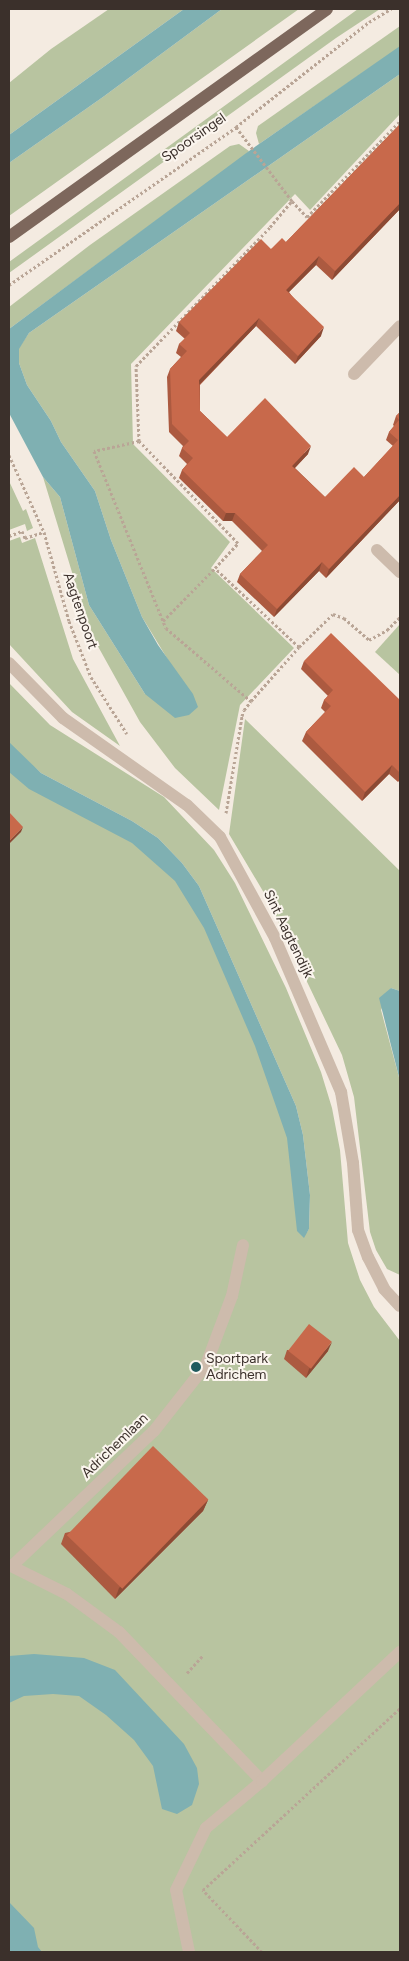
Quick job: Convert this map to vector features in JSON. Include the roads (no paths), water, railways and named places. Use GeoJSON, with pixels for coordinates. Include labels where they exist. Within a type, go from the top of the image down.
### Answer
{"type":"FeatureCollection","features":[{"type":"Feature","properties":{"kind":"main road","name":"Spoorsingel"},"geometry":{"type":"LineString","coordinates":[[9,237],[327,9]]}},
{"type":"Feature","properties":{"kind":"street"},"geometry":{"type":"LineString","coordinates":[[354,374],[400,326]]}},
{"type":"Feature","properties":{"kind":"street"},"geometry":{"type":"LineString","coordinates":[[377,550],[400,572]]}},
{"type":"Feature","properties":{"kind":"street","name":"Sint Aagtendijk"},"geometry":{"type":"LineString","coordinates":[[9,663],[63,718],[187,805],[220,837],[275,938],[320,1038],[341,1092],[353,1163],[358,1230],[368,1257],[384,1289],[400,1306]]}},
{"type":"Feature","properties":{"kind":"street","name":"Adrichemlaan"},"geometry":{"type":"LineString","coordinates":[[243,1245],[232,1296],[206,1365],[154,1431],[10,1566],[67,1594],[119,1632],[262,1781]]}},
{"type":"Feature","properties":{"kind":"street"},"geometry":{"type":"LineString","coordinates":[[384,1289],[400,1316]]}},
{"type":"Feature","properties":{"kind":"street"},"geometry":{"type":"LineString","coordinates":[[189,1952],[176,1890],[206,1828],[262,1781],[400,1652]]}},
{"type":"Feature","properties":{"kind":"water"},"geometry":{"type":"Polygon","coordinates":[[[184,9],[222,9],[103,97],[9,163],[9,135],[184,9]]]}},
{"type":"Feature","properties":{"kind":"water"},"geometry":{"type":"Polygon","coordinates":[[[400,46],[400,74],[29,333],[19,349],[19,363],[27,385],[51,421],[61,442],[95,491],[111,540],[142,617],[158,645],[193,694],[198,707],[189,715],[175,718],[145,694],[89,605],[60,497],[43,477],[9,413],[9,329],[249,151],[400,46]]]}},
{"type":"Feature","properties":{"kind":"water"},"geometry":{"type":"Polygon","coordinates":[[[9,742],[41,773],[132,821],[158,838],[182,863],[199,886],[296,1106],[303,1135],[310,1195],[309,1229],[304,1238],[297,1231],[287,1138],[255,1046],[204,928],[175,881],[132,843],[29,789],[9,772],[9,742]]]}},
{"type":"Feature","properties":{"kind":"water"},"geometry":{"type":"Polygon","coordinates":[[[391,988],[400,991],[400,1081],[379,998],[391,988]]]}},
{"type":"Feature","properties":{"kind":"water"},"geometry":{"type":"Polygon","coordinates":[[[34,1654],[84,1658],[115,1670],[184,1744],[197,1768],[199,1784],[192,1805],[177,1814],[162,1809],[153,1766],[134,1740],[106,1715],[79,1696],[53,1694],[24,1696],[9,1703],[9,1656],[34,1654]]]}},
{"type":"Feature","properties":{"kind":"water"},"geometry":{"type":"Polygon","coordinates":[[[9,1902],[34,1928],[38,1947],[42,1952],[9,1952],[9,1902]]]}},
{"type":"Feature","properties":{"kind":"place","name":"Sportpark Adrichem"},"geometry":{"type":"Point","coordinates":[196,1367]}}]}
